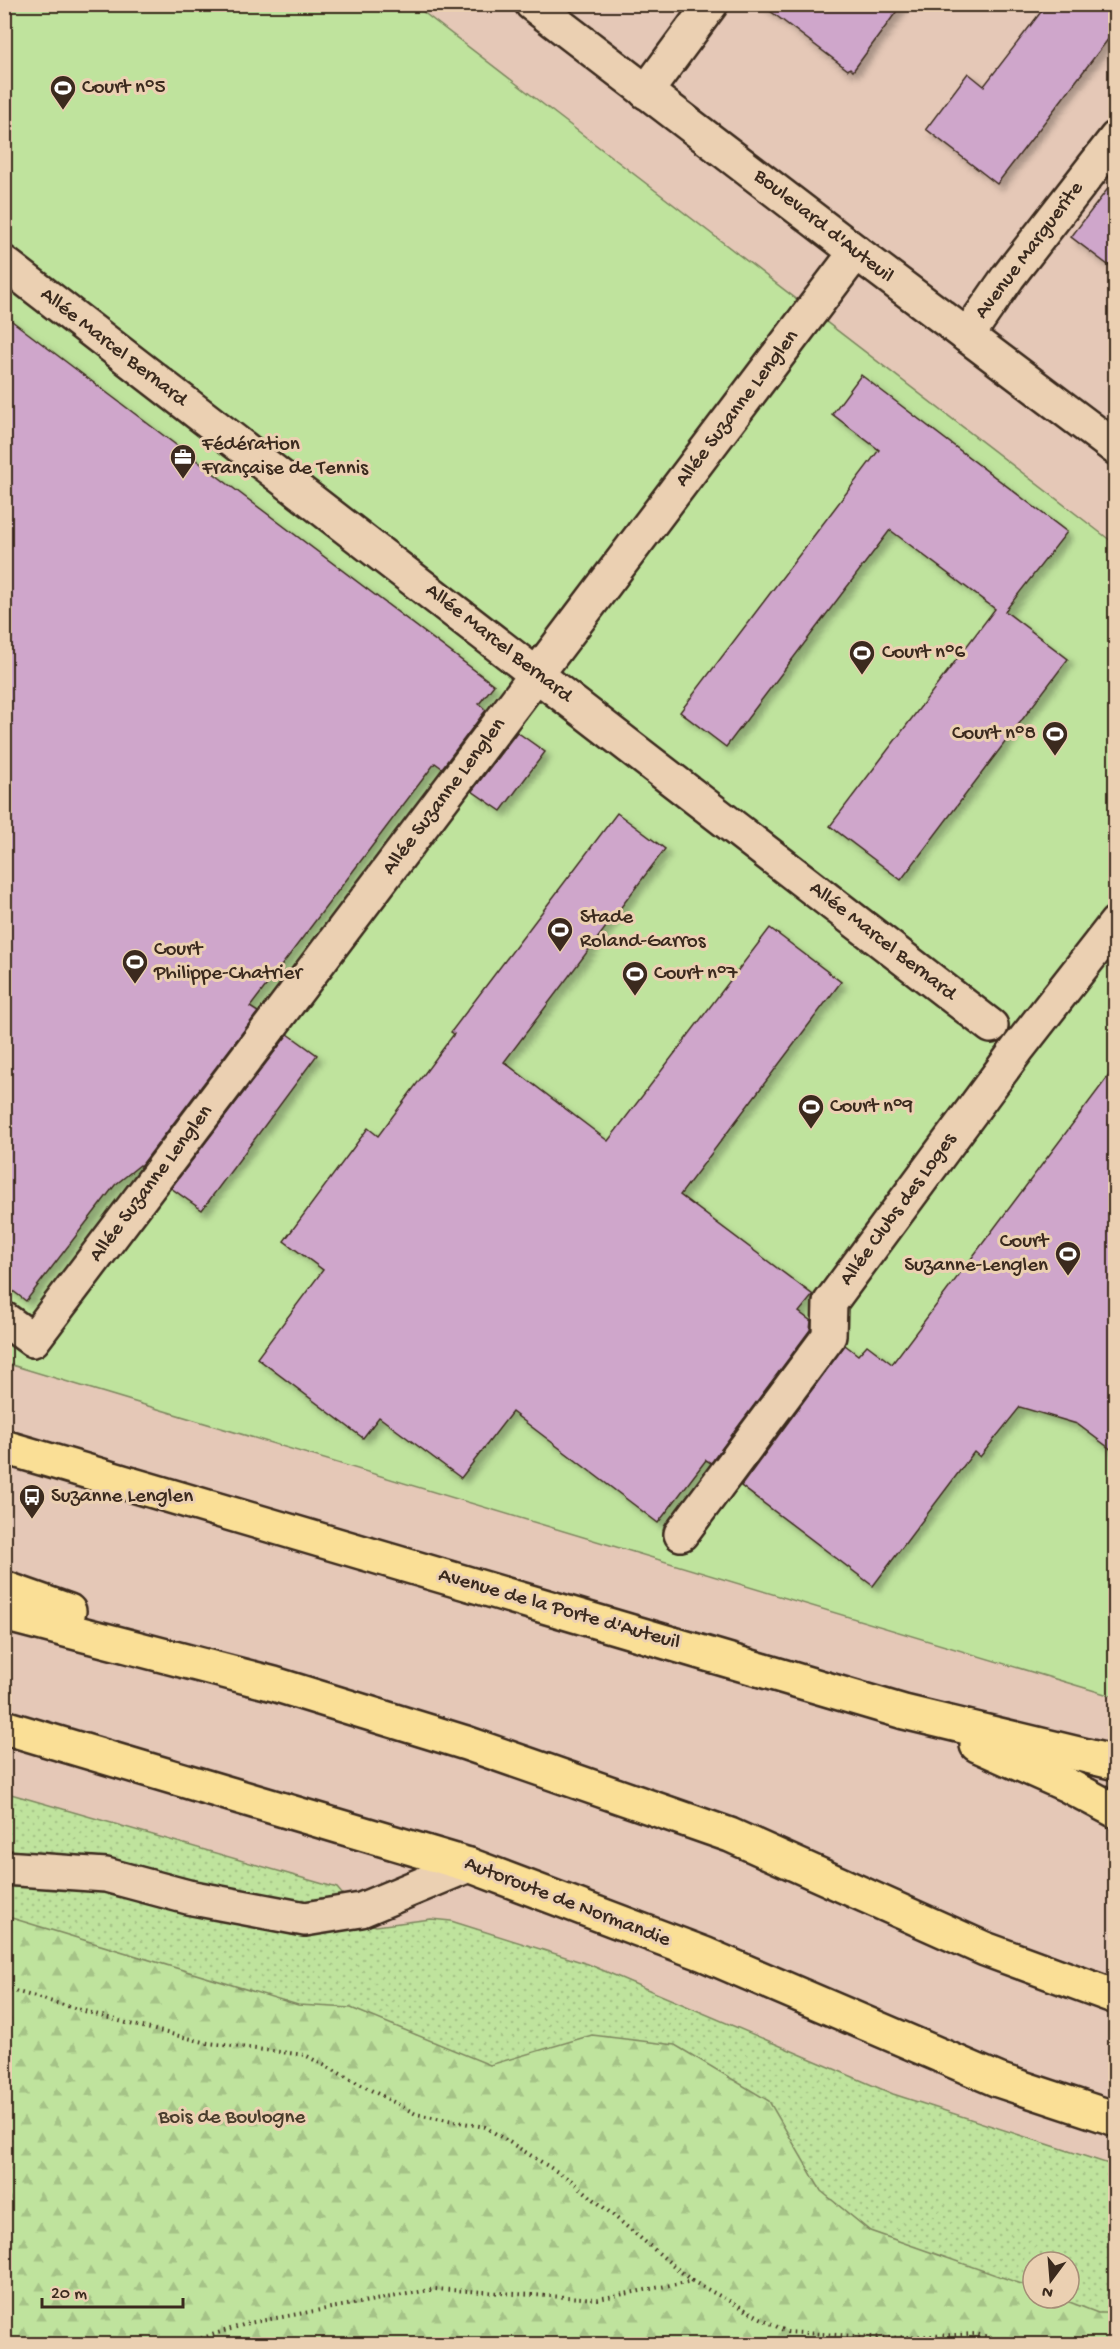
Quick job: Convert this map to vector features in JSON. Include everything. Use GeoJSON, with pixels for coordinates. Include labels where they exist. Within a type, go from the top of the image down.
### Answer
{"type":"FeatureCollection","features":[{"type":"Feature","properties":{"kind":"main road","name":"Avenue de la Porte d'Auteuil"},"geometry":{"type":"LineString","coordinates":[[4,1447],[904,1712],[1116,1763]]}},
{"type":"Feature","properties":{"kind":"main road"},"geometry":{"type":"LineString","coordinates":[[4,1588],[274,1684],[465,1743],[730,1835],[985,1949],[1116,1997]]}},
{"type":"Feature","properties":{"kind":"main road"},"geometry":{"type":"LineString","coordinates":[[4,1614],[274,1684]]}},
{"type":"Feature","properties":{"kind":"main road"},"geometry":{"type":"LineString","coordinates":[[904,1712],[1067,1785],[1116,1811]]}},
{"type":"Feature","properties":{"kind":"main road","name":"Autoroute de Normandie"},"geometry":{"type":"LineString","coordinates":[[4,1727],[469,1865],[704,1954],[998,2080],[1116,2119]]}},
{"type":"Feature","properties":{"kind":"street","name":"Boulevard d'Auteuil"},"geometry":{"type":"LineString","coordinates":[[532,4],[1116,448]]}},
{"type":"Feature","properties":{"kind":"street"},"geometry":{"type":"LineString","coordinates":[[646,92],[711,4]]}},
{"type":"Feature","properties":{"kind":"street","name":"Avenue Marguerite"},"geometry":{"type":"LineString","coordinates":[[967,336],[1008,277],[1116,138]]}},
{"type":"Feature","properties":{"kind":"street","name":"Allée Suzanne Lenglen"},"geometry":{"type":"LineString","coordinates":[[5,1321],[33,1341],[856,252]]}},
{"type":"Feature","properties":{"kind":"street","name":"Allée Marcel Bernard"},"geometry":{"type":"LineString","coordinates":[[4,263],[991,1026]]}},
{"type":"Feature","properties":{"kind":"street","name":"Allée Clubs des Loges"},"geometry":{"type":"LineString","coordinates":[[681,1534],[829,1336],[830,1303],[1019,1047],[1116,923]]}},
{"type":"Feature","properties":{"kind":"street"},"geometry":{"type":"LineString","coordinates":[[4,1868],[106,1875],[188,1897],[304,1919],[361,1910],[469,1865]]}},
{"type":"Feature","properties":{"kind":"path"},"geometry":{"type":"LineString","coordinates":[[4,1988],[130,2024],[208,2043],[305,2055],[416,2114],[485,2127],[572,2181],[692,2282],[787,2331],[888,2338],[976,2334],[1017,2344]]}},
{"type":"Feature","properties":{"kind":"path"},"geometry":{"type":"LineString","coordinates":[[184,2344],[249,2323],[435,2289],[598,2299],[692,2282]]}},
{"type":"Feature","properties":{"kind":"green space","name":"Stade Roland-Garros"},"geometry":{"type":"Polygon","coordinates":[[[5,5],[414,5],[1115,544],[1115,1697],[5,1363],[5,5]]]}},
{"type":"Feature","properties":{"kind":"green space","name":"Bois de Boulogne"},"geometry":{"type":"Polygon","coordinates":[[[4,1792],[337,1888],[343,1895],[338,1903],[306,1904],[376,1926],[431,1919],[451,1921],[588,1964],[893,2094],[1115,2166],[1115,2344],[5,2344],[4,1792]]]}},
{"type":"Feature","properties":{"kind":"green space","name":"Bois de Boulogne"},"geometry":{"type":"Polygon","coordinates":[[[5,1916],[298,2005],[351,2008],[490,2065],[592,2035],[675,2045],[769,2101],[821,2191],[870,2231],[1021,2284],[1021,2310],[1081,2310],[1081,2306],[1098,2313],[1115,2313],[1115,2344],[5,2344],[5,1916]]]}},
{"type":"Feature","properties":{"kind":"building"},"geometry":{"type":"Polygon","coordinates":[[[761,4],[902,4],[853,71],[850,68],[848,70],[761,4]]]}},
{"type":"Feature","properties":{"kind":"building"},"geometry":{"type":"Polygon","coordinates":[[[1047,4],[1116,4],[1116,29],[997,184],[926,129],[968,73],[984,86],[1047,4]]]}},
{"type":"Feature","properties":{"kind":"building"},"geometry":{"type":"Polygon","coordinates":[[[1116,178],[1116,271],[1071,237],[1116,178]]]}},
{"type":"Feature","properties":{"kind":"building","name":"Court Philippe-Chatrier"},"geometry":{"type":"Polygon","coordinates":[[[4,315],[494,685],[479,704],[486,710],[442,768],[435,763],[250,1007],[258,1012],[141,1166],[115,1185],[26,1301],[4,1284],[4,315]]]}},
{"type":"Feature","properties":{"kind":"building"},"geometry":{"type":"Polygon","coordinates":[[[861,375],[1067,532],[1005,611],[1068,659],[901,880],[830,826],[995,609],[890,530],[726,747],[680,712],[879,450],[832,414],[861,375]]]}},
{"type":"Feature","properties":{"kind":"building"},"geometry":{"type":"Polygon","coordinates":[[[517,732],[545,752],[501,811],[472,791],[517,732]]]}},
{"type":"Feature","properties":{"kind":"building"},"geometry":{"type":"Polygon","coordinates":[[[617,813],[665,849],[504,1062],[608,1141],[770,928],[841,982],[680,1195],[813,1295],[799,1312],[811,1321],[810,1330],[711,1463],[706,1460],[658,1523],[512,1412],[461,1478],[379,1417],[363,1438],[257,1358],[323,1270],[284,1241],[368,1128],[378,1136],[454,1034],[451,1032],[617,813]]]}},
{"type":"Feature","properties":{"kind":"building"},"geometry":{"type":"Polygon","coordinates":[[[288,1034],[317,1055],[202,1210],[171,1188],[288,1034]]]}},
{"type":"Feature","properties":{"kind":"building"},"geometry":{"type":"Polygon","coordinates":[[[1116,1066],[1116,1453],[1077,1424],[1020,1407],[980,1457],[974,1452],[873,1586],[741,1486],[845,1345],[858,1355],[867,1345],[892,1364],[1116,1066]]]}},
{"type":"Feature","properties":{"kind":"place","name":"Court n°5"},"geometry":{"type":"Point","coordinates":[63,111]}},
{"type":"Feature","properties":{"kind":"place","name":"Fédération Française de Tennis"},"geometry":{"type":"Point","coordinates":[183,480]}},
{"type":"Feature","properties":{"kind":"place","name":"Court n°6"},"geometry":{"type":"Point","coordinates":[862,676]}},
{"type":"Feature","properties":{"kind":"place","name":"Court n°8"},"geometry":{"type":"Point","coordinates":[1055,757]}},
{"type":"Feature","properties":{"kind":"place","name":"Stade Roland-Garros"},"geometry":{"type":"Point","coordinates":[560,953]}},
{"type":"Feature","properties":{"kind":"place","name":"Court Philippe-Chatrier"},"geometry":{"type":"Point","coordinates":[135,985]}},
{"type":"Feature","properties":{"kind":"place","name":"Court n°7"},"geometry":{"type":"Point","coordinates":[635,997]}},
{"type":"Feature","properties":{"kind":"place","name":"Court n°9"},"geometry":{"type":"Point","coordinates":[811,1130]}},
{"type":"Feature","properties":{"kind":"place","name":"Court Suzanne-Lenglen"},"geometry":{"type":"Point","coordinates":[1068,1277]}},
{"type":"Feature","properties":{"kind":"place","name":"Suzanne Lenglen"},"geometry":{"type":"Point","coordinates":[32,1520]}}]}
